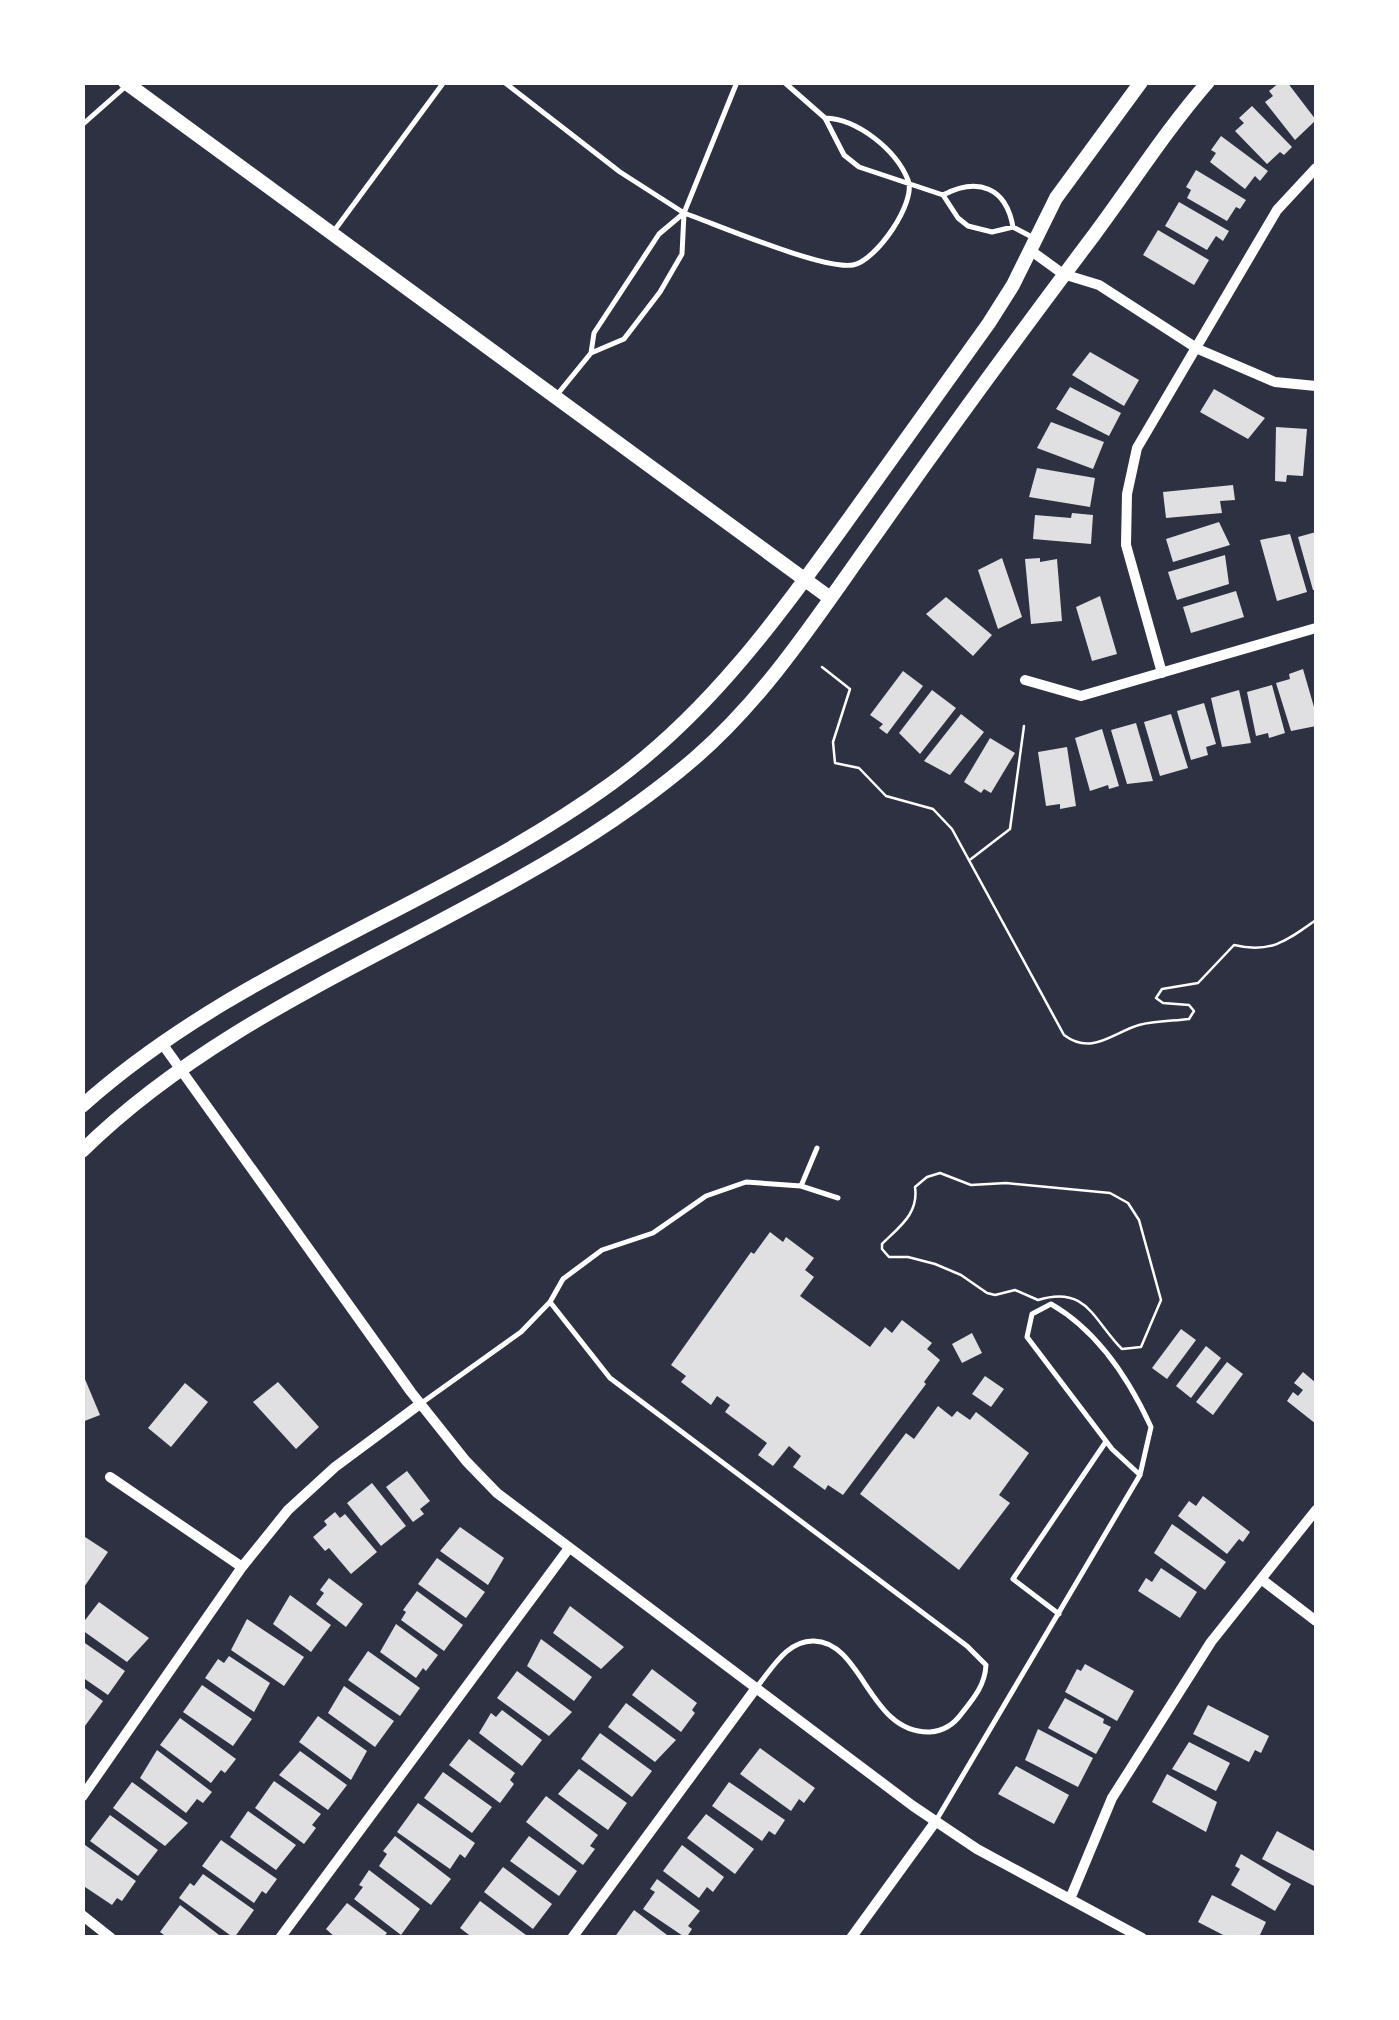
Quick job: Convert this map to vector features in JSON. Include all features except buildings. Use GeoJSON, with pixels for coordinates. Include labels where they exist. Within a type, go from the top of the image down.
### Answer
{"type":"FeatureCollection","features":[{"type":"Feature","properties":{"kind":"street"},"geometry":{"type":"LineString","coordinates":[[82,1106],[161,1042],[236,996],[523,840],[608,786],[704,703],[749,654],[805,580],[990,322],[1069,178],[1141,82]]}},
{"type":"Feature","properties":{"kind":"street"},"geometry":{"type":"LineString","coordinates":[[82,1151],[180,1069],[231,1036],[552,860],[624,814],[693,760],[775,674],[1063,274],[1208,82]]}},
{"type":"Feature","properties":{"kind":"street"},"geometry":{"type":"LineString","coordinates":[[127,84],[830,598]]}},
{"type":"Feature","properties":{"kind":"street"},"geometry":{"type":"LineString","coordinates":[[1162,673],[1126,545],[1127,494],[1137,448],[1277,210],[1316,168]]}},
{"type":"Feature","properties":{"kind":"street"},"geometry":{"type":"LineString","coordinates":[[1032,244],[1063,274],[1099,286],[1198,349],[1275,382],[1316,386]]}},
{"type":"Feature","properties":{"kind":"street"},"geometry":{"type":"LineString","coordinates":[[1024,680],[1081,696],[1316,628]]}},
{"type":"Feature","properties":{"kind":"street"},"geometry":{"type":"LineString","coordinates":[[161,1042],[420,1404],[497,1492],[936,1821],[977,1849],[1142,1938]]}},
{"type":"Feature","properties":{"kind":"street"},"geometry":{"type":"LineString","coordinates":[[82,1797],[242,1567],[311,1487],[420,1404]]}},
{"type":"Feature","properties":{"kind":"street"},"geometry":{"type":"LineString","coordinates":[[110,1477],[242,1567]]}},
{"type":"Feature","properties":{"kind":"street"},"geometry":{"type":"LineString","coordinates":[[1070,1899],[1112,1798],[1211,1642],[1316,1510]]}},
{"type":"Feature","properties":{"kind":"street"},"geometry":{"type":"LineString","coordinates":[[280,1938],[569,1548]]}},
{"type":"Feature","properties":{"kind":"street"},"geometry":{"type":"LineString","coordinates":[[1261,1579],[1316,1621]]}},
{"type":"Feature","properties":{"kind":"street"},"geometry":{"type":"LineString","coordinates":[[572,1938],[756,1688]]}},
{"type":"Feature","properties":{"kind":"street"},"geometry":{"type":"LineString","coordinates":[[851,1938],[936,1821]]}},
{"type":"Feature","properties":{"kind":"street"},"geometry":{"type":"LineString","coordinates":[[82,1915],[112,1938]]}},
{"type":"Feature","properties":{"kind":"lane"},"geometry":{"type":"LineString","coordinates":[[332,234],[444,82]]}},
{"type":"Feature","properties":{"kind":"lane"},"geometry":{"type":"LineString","coordinates":[[504,82],[620,172],[684,213],[761,242],[856,265],[878,252],[909,198],[910,182],[881,144],[846,122],[825,118]]}},
{"type":"Feature","properties":{"kind":"lane"},"geometry":{"type":"LineString","coordinates":[[591,352],[624,339],[660,292],[682,254],[684,213],[737,82]]}},
{"type":"Feature","properties":{"kind":"lane"},"geometry":{"type":"LineString","coordinates":[[784,82],[825,118],[844,155],[859,168],[943,195],[968,226],[992,232],[1012,228]]}},
{"type":"Feature","properties":{"kind":"lane"},"geometry":{"type":"LineString","coordinates":[[82,125],[127,84]]}},
{"type":"Feature","properties":{"kind":"lane"},"geometry":{"type":"LineString","coordinates":[[943,195],[969,184],[980,186],[1002,200],[1010,212],[1012,228],[1032,244]]}},
{"type":"Feature","properties":{"kind":"lane"},"geometry":{"type":"LineString","coordinates":[[555,397],[591,352],[594,333],[659,234],[684,213]]}},
{"type":"Feature","properties":{"kind":"lane"},"geometry":{"type":"LineString","coordinates":[[801,1186],[816,1148]]}},
{"type":"Feature","properties":{"kind":"lane"},"geometry":{"type":"LineString","coordinates":[[420,1404],[521,1332],[550,1302],[562,1279],[602,1250],[653,1234],[724,1187],[746,1182],[801,1186],[838,1198]]}},
{"type":"Feature","properties":{"kind":"lane"},"geometry":{"type":"LineString","coordinates":[[550,1302],[610,1378],[967,1646],[986,1666],[979,1693],[956,1722],[938,1731],[898,1725],[832,1646],[814,1641],[790,1647],[756,1688]]}},
{"type":"Feature","properties":{"kind":"lane"},"geometry":{"type":"LineString","coordinates":[[936,1821],[1140,1475],[1152,1427],[1098,1339],[1051,1304],[1032,1314],[1027,1337],[1106,1442],[1140,1475]]}},
{"type":"Feature","properties":{"kind":"lane"},"geometry":{"type":"LineString","coordinates":[[1059,1614],[1013,1579],[1106,1442]]}},
{"type":"Feature","properties":{"kind":"path"},"geometry":{"type":"LineString","coordinates":[[822,667],[850,690],[832,742],[835,763],[859,768],[886,796],[933,809],[952,829],[1064,1035],[1073,1042],[1086,1046],[1115,1038],[1139,1025],[1189,1019],[1194,1011],[1189,1005],[1163,1003],[1156,998],[1162,989],[1198,984],[1234,945],[1280,946],[1316,920]]}},
{"type":"Feature","properties":{"kind":"path"},"geometry":{"type":"LineString","coordinates":[[970,860],[1010,829],[1024,726]]}},
{"type":"Feature","properties":{"kind":"path"},"geometry":{"type":"LineString","coordinates":[[940,1173],[971,1185],[1006,1183],[1110,1193],[1128,1203],[1139,1220],[1161,1300],[1141,1347],[1122,1349],[1094,1312],[1071,1298],[1056,1295],[1038,1300],[1025,1295],[1015,1290],[987,1293],[961,1275],[935,1264],[908,1257],[894,1259],[886,1254],[882,1244],[908,1220],[920,1182],[940,1173]]}}]}
